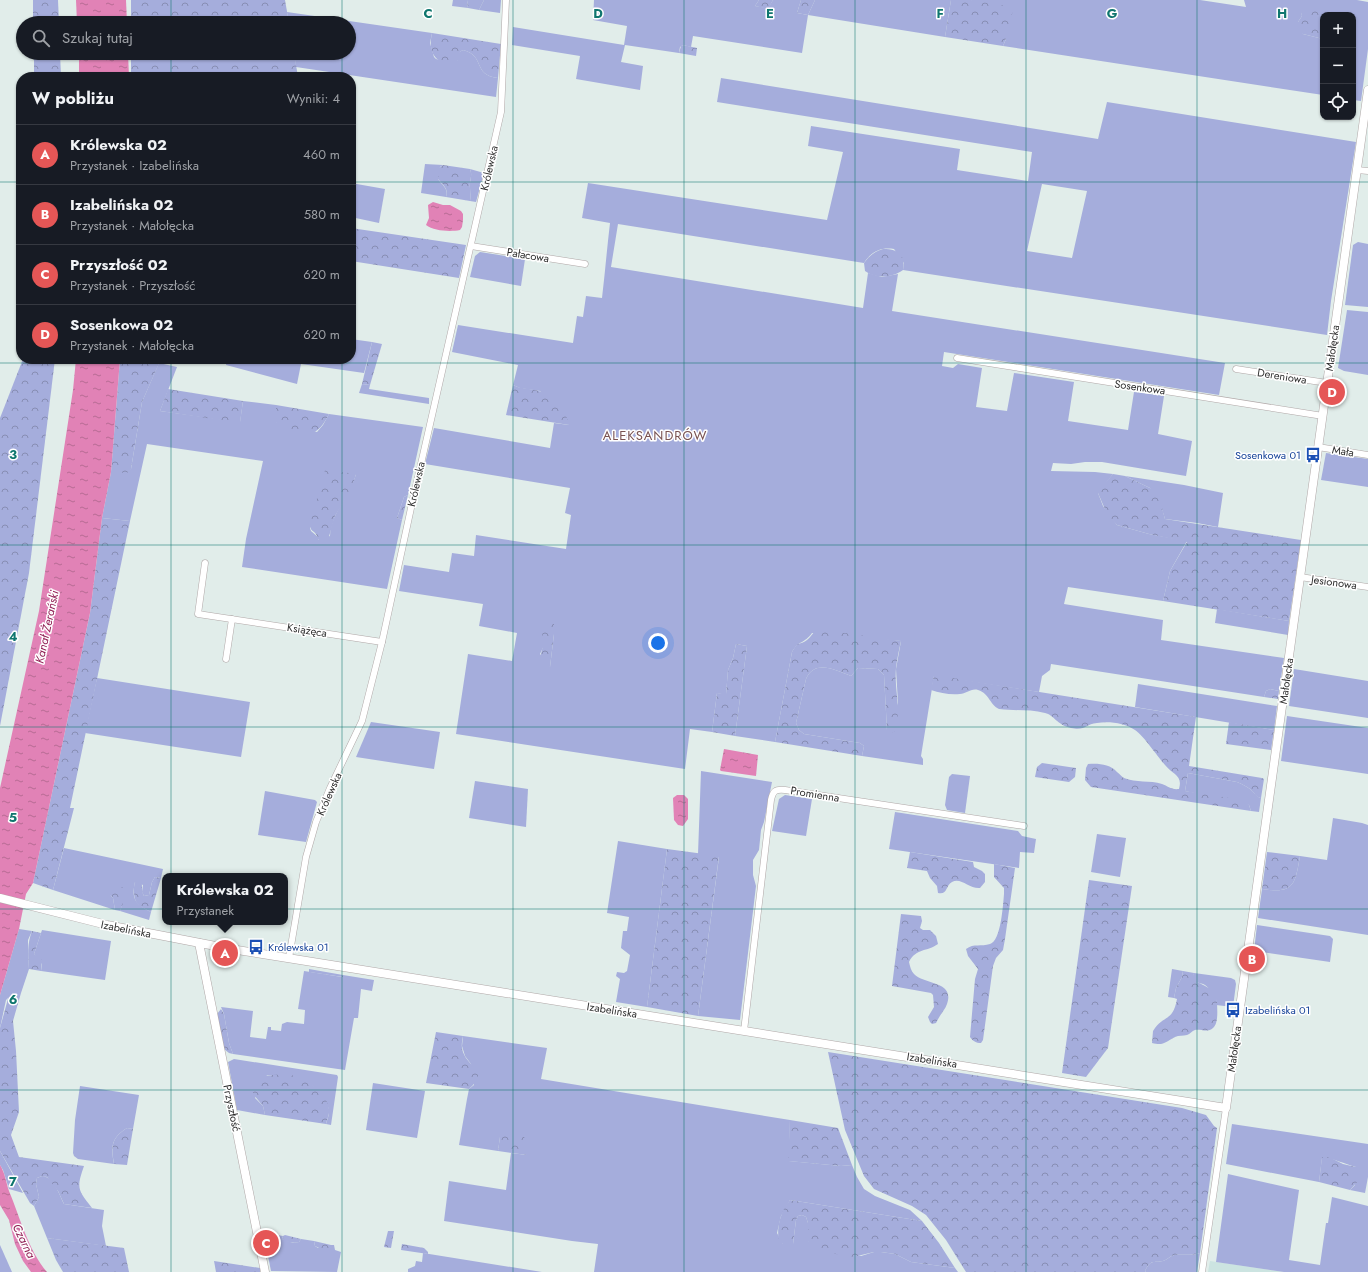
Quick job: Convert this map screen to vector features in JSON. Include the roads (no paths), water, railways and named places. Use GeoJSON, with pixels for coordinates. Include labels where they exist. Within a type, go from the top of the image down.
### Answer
{"type":"FeatureCollection","features":[{"type":"Feature","properties":{"kind":"street","name":"Królewska"},"geometry":{"type":"LineString","coordinates":[[289,958],[306,857],[316,822],[330,788],[362,722],[382,642],[410,508],[501,112],[506,0]]}},
{"type":"Feature","properties":{"kind":"street","name":"Małołęcka"},"geometry":{"type":"LineString","coordinates":[[1202,1272],[1368,90]]}},
{"type":"Feature","properties":{"kind":"street"},"geometry":{"type":"LineString","coordinates":[[1357,170],[1368,171]]}},
{"type":"Feature","properties":{"kind":"street","name":"Pałacowa"},"geometry":{"type":"LineString","coordinates":[[471,246],[585,264]]}},
{"type":"Feature","properties":{"kind":"street","name":"Sosenkowa"},"geometry":{"type":"LineString","coordinates":[[957,358],[1323,416]]}},
{"type":"Feature","properties":{"kind":"street","name":"Dereniowa"},"geometry":{"type":"LineString","coordinates":[[1236,369],[1327,383]]}},
{"type":"Feature","properties":{"kind":"street","name":"Mała"},"geometry":{"type":"LineString","coordinates":[[1318,447],[1368,455]]}},
{"type":"Feature","properties":{"kind":"street","name":"Książęca"},"geometry":{"type":"LineString","coordinates":[[205,563],[198,614],[382,642]]}},
{"type":"Feature","properties":{"kind":"street","name":"Jesionowa"},"geometry":{"type":"LineString","coordinates":[[1300,577],[1368,587]]}},
{"type":"Feature","properties":{"kind":"street"},"geometry":{"type":"LineString","coordinates":[[226,659],[232,619]]}},
{"type":"Feature","properties":{"kind":"street","name":"Promienna"},"geometry":{"type":"LineString","coordinates":[[744,1030],[771,800],[775,790],[784,790],[1024,826]]}},
{"type":"Feature","properties":{"kind":"street","name":"Izabelińska"},"geometry":{"type":"LineString","coordinates":[[0,898],[107,925],[199,943],[1226,1108]]}},
{"type":"Feature","properties":{"kind":"street","name":"Przyszłość"},"geometry":{"type":"LineString","coordinates":[[199,943],[265,1272]]}},
{"type":"Feature","properties":{"kind":"water"},"geometry":{"type":"Polygon","coordinates":[[[76,0],[126,0],[127,16],[77,16],[76,0]]]}},
{"type":"Feature","properties":{"kind":"water"},"geometry":{"type":"Polygon","coordinates":[[[79,60],[128,60],[129,72],[79,72],[79,60]]]}},
{"type":"Feature","properties":{"kind":"water"},"geometry":{"type":"Polygon","coordinates":[[[433,202],[443,205],[450,205],[461,211],[463,214],[463,220],[460,230],[452,231],[433,229],[426,225],[429,218],[428,205],[433,202]]]}},
{"type":"Feature","properties":{"kind":"water","name":"Kanał Żerański"},"geometry":{"type":"Polygon","coordinates":[[[76,364],[120,364],[111,472],[102,518],[90,613],[33,883],[26,894],[19,929],[0,995],[0,788],[39,611],[73,390],[76,364]]]}},
{"type":"Feature","properties":{"kind":"water"},"geometry":{"type":"Polygon","coordinates":[[[724,749],[758,755],[756,776],[721,771],[724,749]]]}},
{"type":"Feature","properties":{"kind":"water"},"geometry":{"type":"Polygon","coordinates":[[[677,795],[684,795],[688,799],[688,819],[683,826],[678,825],[674,820],[673,798],[677,795]]]}},
{"type":"Feature","properties":{"kind":"water","name":"Czarna"},"geometry":{"type":"Polygon","coordinates":[[[0,1165],[25,1233],[40,1263],[47,1272],[31,1272],[23,1261],[15,1244],[9,1220],[0,1205],[0,1165]]]}},
{"type":"Feature","properties":{"kind":"place","name":"Sosenkowa 02"},"geometry":{"type":"Point","coordinates":[1332,392]}},
{"type":"Feature","properties":{"kind":"place","name":"Sosenkowa 01"},"geometry":{"type":"Point","coordinates":[1313,455]}},
{"type":"Feature","properties":{"kind":"place","name":"Królewska 01"},"geometry":{"type":"Point","coordinates":[256,947]}},
{"type":"Feature","properties":{"kind":"place","name":"Królewska 02"},"geometry":{"type":"Point","coordinates":[225,953]}},
{"type":"Feature","properties":{"kind":"place","name":"Izabelińska 02"},"geometry":{"type":"Point","coordinates":[1252,959]}},
{"type":"Feature","properties":{"kind":"place","name":"Izabelińska 01"},"geometry":{"type":"Point","coordinates":[1233,1010]}},
{"type":"Feature","properties":{"kind":"place","name":"Przyszłość 02"},"geometry":{"type":"Point","coordinates":[266,1243]}},
{"type":"Feature","properties":{"kind":"district","name":"ALEKSANDRÓW"},"geometry":{"type":"Point","coordinates":[655,435]}}]}
